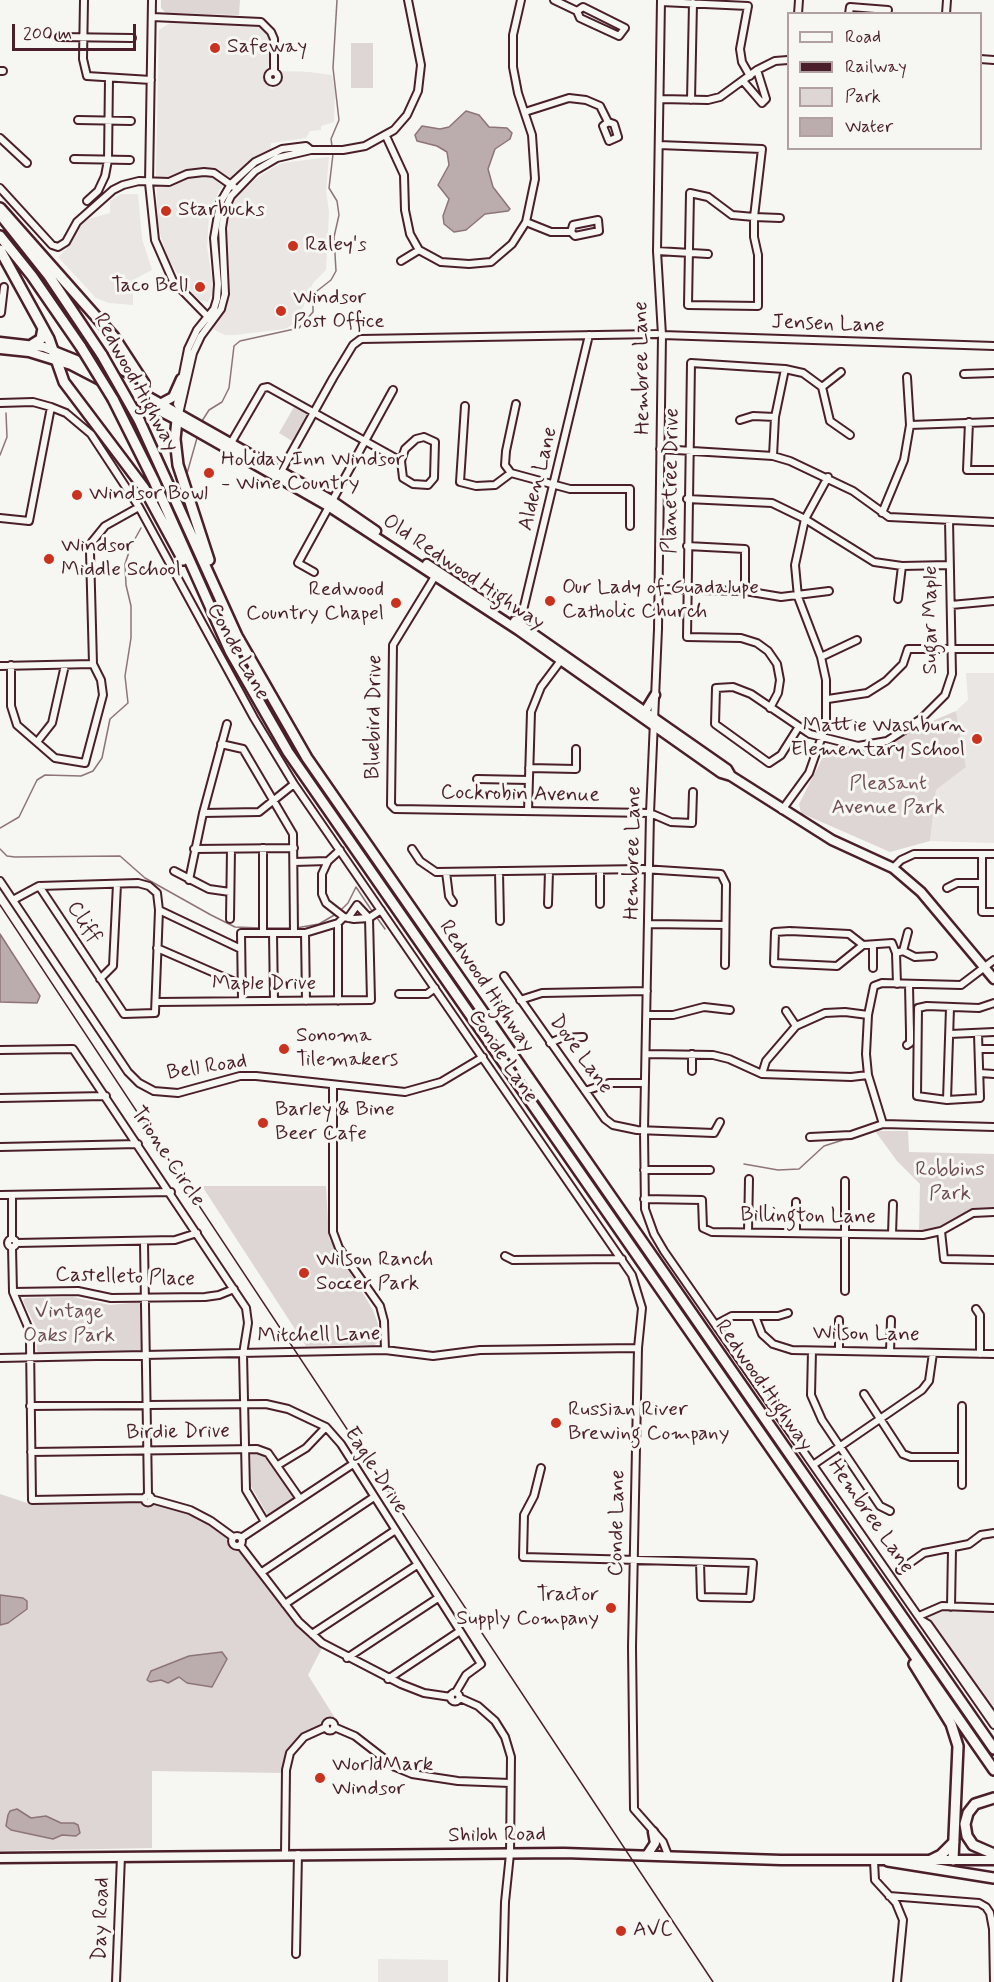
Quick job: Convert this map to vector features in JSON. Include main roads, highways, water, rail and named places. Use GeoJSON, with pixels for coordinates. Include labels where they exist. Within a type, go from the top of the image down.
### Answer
{"type":"FeatureCollection","features":[{"type":"Feature","properties":{"kind":"highway"},"geometry":{"type":"LineString","coordinates":[[0,208],[114,337],[144,383],[143,394],[132,397]]}},
{"type":"Feature","properties":{"kind":"highway","name":"Redwood Highway"},"geometry":{"type":"LineString","coordinates":[[0,215],[43,267],[102,355],[139,420],[232,624],[260,680],[308,758],[994,1747]]}},
{"type":"Feature","properties":{"kind":"highway","name":"Redwood Highway"},"geometry":{"type":"LineString","coordinates":[[0,236],[32,276],[81,347],[113,399],[154,481],[221,631],[288,752],[994,1770]]}},
{"type":"Feature","properties":{"kind":"highway"},"geometry":{"type":"LineString","coordinates":[[0,250],[43,328],[64,382],[144,488],[221,631]]}},
{"type":"Feature","properties":{"kind":"highway"},"geometry":{"type":"LineString","coordinates":[[33,344],[41,339],[43,328]]}},
{"type":"Feature","properties":{"kind":"highway"},"geometry":{"type":"LineString","coordinates":[[179,414],[176,454],[181,479],[232,624]]}},
{"type":"Feature","properties":{"kind":"highway"},"geometry":{"type":"LineString","coordinates":[[912,1650],[914,1663],[951,1724],[958,1746],[953,1860]]}},
{"type":"Feature","properties":{"kind":"highway"},"geometry":{"type":"LineString","coordinates":[[994,1798],[975,1804],[968,1813],[965,1824],[967,1836],[973,1845],[994,1854]]}},
{"type":"Feature","properties":{"kind":"highway"},"geometry":{"type":"LineString","coordinates":[[929,1861],[941,1855],[954,1842]]}},
{"type":"Feature","properties":{"kind":"highway"},"geometry":{"type":"LineString","coordinates":[[888,1861],[994,1878]]}},
{"type":"Feature","properties":{"kind":"main road","name":"Old Redwood Highway"},"geometry":{"type":"LineString","coordinates":[[0,342],[33,344],[53,349],[92,365],[231,443],[280,475]]}},
{"type":"Feature","properties":{"kind":"main road","name":"Old Redwood Highway"},"geometry":{"type":"LineString","coordinates":[[0,349],[29,352],[56,359],[132,397],[179,414],[329,503],[519,627],[654,724],[727,769],[731,776],[782,810],[832,840],[893,868],[921,892],[994,979]]}},
{"type":"Feature","properties":{"kind":"main road"},"geometry":{"type":"LineString","coordinates":[[160,404],[173,397],[181,379]]}},
{"type":"Feature","properties":{"kind":"main road","name":"Old Redwood Highway"},"geometry":{"type":"LineString","coordinates":[[562,658],[644,713],[654,724]]}},
{"type":"Feature","properties":{"kind":"main road"},"geometry":{"type":"LineString","coordinates":[[644,713],[655,695]]}},
{"type":"Feature","properties":{"kind":"main road"},"geometry":{"type":"LineString","coordinates":[[646,1855],[655,1843],[653,1832]]}},
{"type":"Feature","properties":{"kind":"main road","name":"Shiloh Road"},"geometry":{"type":"LineString","coordinates":[[0,1858],[510,1854],[646,1855],[757,1860],[994,1860]]}},
{"type":"Feature","properties":{"kind":"water"},"geometry":{"type":"Polygon","coordinates":[[[466,111],[479,115],[489,127],[507,128],[512,133],[510,139],[495,149],[488,169],[493,187],[510,209],[485,214],[466,230],[454,232],[444,224],[443,216],[449,199],[438,185],[449,165],[447,152],[437,146],[417,141],[415,135],[422,126],[440,129],[449,127],[466,111]]]}},
{"type":"Feature","properties":{"kind":"water"},"geometry":{"type":"Polygon","coordinates":[[[0,934],[40,996],[37,1003],[0,1002],[0,934]]]}},
{"type":"Feature","properties":{"kind":"water"},"geometry":{"type":"Polygon","coordinates":[[[0,1595],[23,1598],[27,1601],[27,1609],[8,1623],[0,1625],[0,1595]]]}},
{"type":"Feature","properties":{"kind":"water"},"geometry":{"type":"Polygon","coordinates":[[[222,1652],[227,1659],[212,1687],[187,1683],[179,1677],[168,1683],[161,1680],[150,1682],[147,1680],[151,1671],[189,1656],[222,1652]]]}},
{"type":"Feature","properties":{"kind":"water"},"geometry":{"type":"Polygon","coordinates":[[[17,1809],[31,1818],[46,1816],[61,1823],[74,1823],[78,1825],[80,1833],[76,1836],[62,1835],[53,1839],[11,1830],[6,1826],[8,1815],[10,1811],[17,1809]]]}},
{"type":"Feature","properties":{"kind":"waterway"},"geometry":{"type":"LineString","coordinates":[[332,146],[331,139],[339,120],[333,68],[337,0]]}},
{"type":"Feature","properties":{"kind":"waterway"},"geometry":{"type":"LineString","coordinates":[[202,421],[209,410],[222,402],[229,388],[234,346],[240,341],[299,328],[313,312],[313,300],[317,291],[331,280],[336,271],[334,237],[339,215],[337,201],[329,188],[333,154]]}},
{"type":"Feature","properties":{"kind":"waterway"},"geometry":{"type":"LineString","coordinates":[[0,455],[7,437],[6,413]]}},
{"type":"Feature","properties":{"kind":"waterway"},"geometry":{"type":"LineString","coordinates":[[186,477],[197,438]]}},
{"type":"Feature","properties":{"kind":"waterway"},"geometry":{"type":"LineString","coordinates":[[0,828],[19,817],[37,780],[45,775],[81,776],[93,771],[102,758],[110,719],[128,703],[125,676],[131,638],[131,606],[126,585],[125,564],[131,546],[141,528]]}},
{"type":"Feature","properties":{"kind":"waterway"},"geometry":{"type":"LineString","coordinates":[[0,849],[7,856],[15,857],[120,856],[145,878],[211,915],[235,927],[261,928]]}},
{"type":"Feature","properties":{"kind":"waterway"},"geometry":{"type":"LineString","coordinates":[[340,911],[348,903],[356,887],[372,911]]}},
{"type":"Feature","properties":{"kind":"waterway"},"geometry":{"type":"LineString","coordinates":[[296,928],[319,924],[336,914]]}},
{"type":"Feature","properties":{"kind":"waterway"},"geometry":{"type":"LineString","coordinates":[[375,915],[385,929]]}},
{"type":"Feature","properties":{"kind":"waterway"},"geometry":{"type":"LineString","coordinates":[[266,928],[291,928]]}},
{"type":"Feature","properties":{"kind":"waterway"},"geometry":{"type":"LineString","coordinates":[[744,1164],[778,1170],[799,1169],[824,1146],[843,1140]]}},
{"type":"Feature","properties":{"kind":"railway"},"geometry":{"type":"LineString","coordinates":[[0,905],[713,1982]]}},
{"type":"Feature","properties":{"kind":"place","name":"Safeway"},"geometry":{"type":"Point","coordinates":[215,48]}},
{"type":"Feature","properties":{"kind":"place","name":"Starbucks"},"geometry":{"type":"Point","coordinates":[166,211]}},
{"type":"Feature","properties":{"kind":"place","name":"Raley's"},"geometry":{"type":"Point","coordinates":[293,246]}},
{"type":"Feature","properties":{"kind":"place","name":"Taco Bell"},"geometry":{"type":"Point","coordinates":[200,287]}},
{"type":"Feature","properties":{"kind":"place","name":"Windsor Post Office"},"geometry":{"type":"Point","coordinates":[281,311]}},
{"type":"Feature","properties":{"kind":"place","name":"Holiday Inn Windsor - Wine Country"},"geometry":{"type":"Point","coordinates":[209,473]}},
{"type":"Feature","properties":{"kind":"place","name":"Windsor Bowl"},"geometry":{"type":"Point","coordinates":[77,495]}},
{"type":"Feature","properties":{"kind":"place","name":"Windsor Middle School"},"geometry":{"type":"Point","coordinates":[49,559]}},
{"type":"Feature","properties":{"kind":"place","name":"Our Lady of Guadalupe Catholic Church"},"geometry":{"type":"Point","coordinates":[550,601]}},
{"type":"Feature","properties":{"kind":"place","name":"Redwood Country Chapel"},"geometry":{"type":"Point","coordinates":[396,603]}},
{"type":"Feature","properties":{"kind":"place","name":"Mattie Washburn Elementary School"},"geometry":{"type":"Point","coordinates":[977,739]}},
{"type":"Feature","properties":{"kind":"place","name":"Sonoma Tilemakers"},"geometry":{"type":"Point","coordinates":[284,1049]}},
{"type":"Feature","properties":{"kind":"place","name":"Barley & Bine Beer Cafe"},"geometry":{"type":"Point","coordinates":[263,1123]}},
{"type":"Feature","properties":{"kind":"place","name":"Wilson Ranch Soccer Park"},"geometry":{"type":"Point","coordinates":[304,1273]}},
{"type":"Feature","properties":{"kind":"place","name":"Russian River Brewing Company"},"geometry":{"type":"Point","coordinates":[556,1423]}},
{"type":"Feature","properties":{"kind":"place","name":"Tractor Supply Company"},"geometry":{"type":"Point","coordinates":[611,1608]}},
{"type":"Feature","properties":{"kind":"place","name":"WorldMark Windsor"},"geometry":{"type":"Point","coordinates":[320,1778]}},
{"type":"Feature","properties":{"kind":"place","name":"AVC"},"geometry":{"type":"Point","coordinates":[621,1931]}},
{"type":"Feature","properties":{"kind":"park label","name":"Pleasant Avenue Park"},"geometry":{"type":"Point","coordinates":[888,797]}},
{"type":"Feature","properties":{"kind":"park label","name":"Robbins Park"},"geometry":{"type":"Point","coordinates":[950,1183]}},
{"type":"Feature","properties":{"kind":"park label","name":"Vintage Oaks Park"},"geometry":{"type":"Point","coordinates":[69,1325]}}]}
